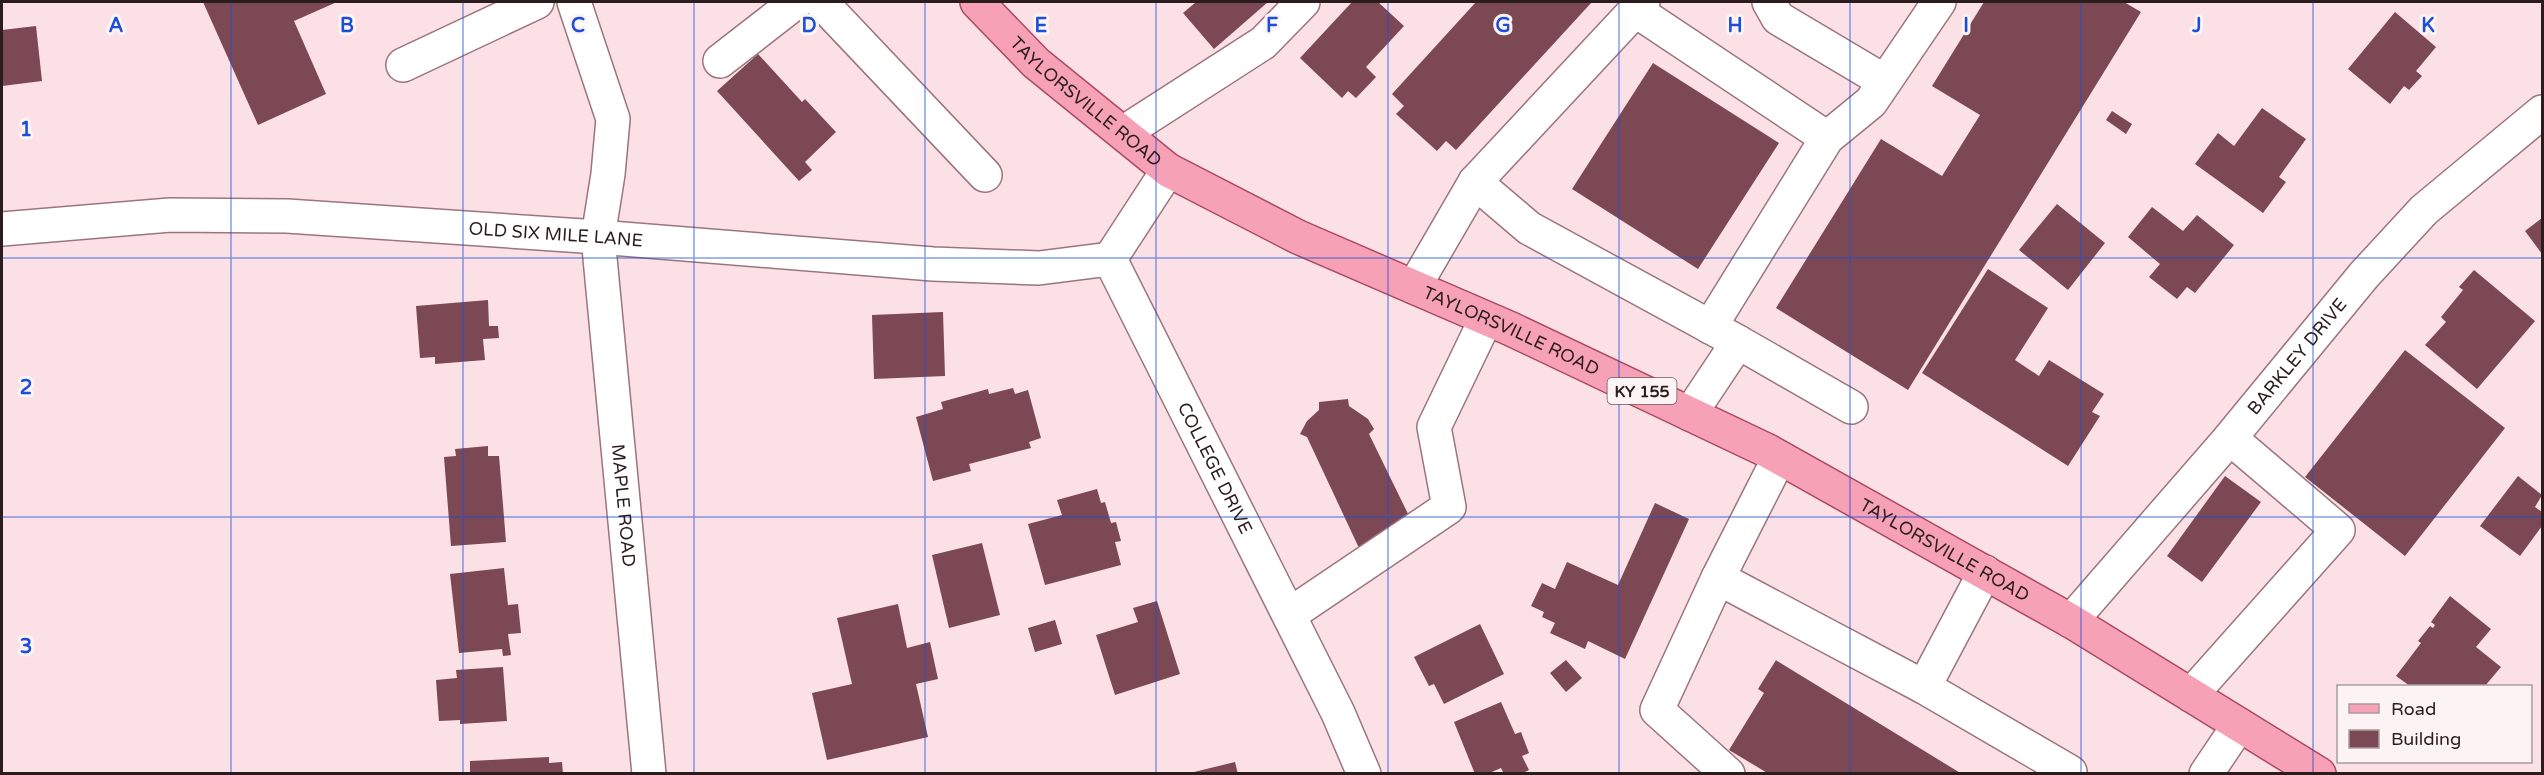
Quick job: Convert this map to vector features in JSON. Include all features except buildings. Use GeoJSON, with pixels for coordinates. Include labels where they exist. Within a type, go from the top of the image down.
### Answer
{"type":"FeatureCollection","features":[{"type":"Feature","properties":{"kind":"main road","name":"TAYLORSVILLE ROAD"},"geometry":{"type":"LineString","coordinates":[[977,2],[1036,63],[1168,170],[1298,237],[1486,319],[1779,458],[2071,621],[2240,724],[2304,770]]}},
{"type":"Feature","properties":{"kind":"street"},"geometry":{"type":"LineString","coordinates":[[403,65],[537,2]]}},
{"type":"Feature","properties":{"kind":"street","name":"MAPLE ROAD"},"geometry":{"type":"LineString","coordinates":[[574,2],[613,119],[608,174],[598,237],[649,774]]}},
{"type":"Feature","properties":{"kind":"street"},"geometry":{"type":"LineString","coordinates":[[720,61],[796,2]]}},
{"type":"Feature","properties":{"kind":"street"},"geometry":{"type":"LineString","coordinates":[[821,2],[985,175]]}},
{"type":"Feature","properties":{"kind":"street"},"geometry":{"type":"LineString","coordinates":[[1123,133],[1263,43],[1302,2]]}},
{"type":"Feature","properties":{"kind":"street"},"geometry":{"type":"LineString","coordinates":[[1769,2],[1778,18],[1884,81]]}},
{"type":"Feature","properties":{"kind":"street"},"geometry":{"type":"LineString","coordinates":[[1690,414],[1724,334],[1827,138],[1871,102],[1938,2]]}},
{"type":"Feature","properties":{"kind":"street"},"geometry":{"type":"LineString","coordinates":[[1414,287],[1475,182],[1639,6],[1827,138]]}},
{"type":"Feature","properties":{"kind":"street","name":"BARKLEY DRIVE"},"geometry":{"type":"LineString","coordinates":[[2071,621],[2230,438],[2364,275],[2424,210],[2542,112]]}},
{"type":"Feature","properties":{"kind":"street"},"geometry":{"type":"LineString","coordinates":[[1110,259],[1168,170]]}},
{"type":"Feature","properties":{"kind":"street"},"geometry":{"type":"LineString","coordinates":[[1475,182],[1529,228],[1724,334],[1851,407]]}},
{"type":"Feature","properties":{"kind":"street","name":"OLD SIX MILE LANE"},"geometry":{"type":"LineString","coordinates":[[2,229],[170,215],[264,216],[598,237],[933,264],[1039,268],[1110,259]]}},
{"type":"Feature","properties":{"kind":"street","name":"COLLEGE DRIVE"},"geometry":{"type":"LineString","coordinates":[[1110,259],[1338,713],[1364,774]]}},
{"type":"Feature","properties":{"kind":"street"},"geometry":{"type":"LineString","coordinates":[[1289,615],[1449,507],[1434,427],[1486,319]]}},
{"type":"Feature","properties":{"kind":"street"},"geometry":{"type":"LineString","coordinates":[[2191,695],[2338,530],[2230,438]]}},
{"type":"Feature","properties":{"kind":"street"},"geometry":{"type":"LineString","coordinates":[[1728,774],[1657,710],[1718,578],[1779,458]]}},
{"type":"Feature","properties":{"kind":"street"},"geometry":{"type":"LineString","coordinates":[[1924,687],[1985,572]]}},
{"type":"Feature","properties":{"kind":"street"},"geometry":{"type":"LineString","coordinates":[[1718,578],[1924,687],[2070,772]]}},
{"type":"Feature","properties":{"kind":"street"},"geometry":{"type":"LineString","coordinates":[[2206,774],[2240,724]]}}]}
